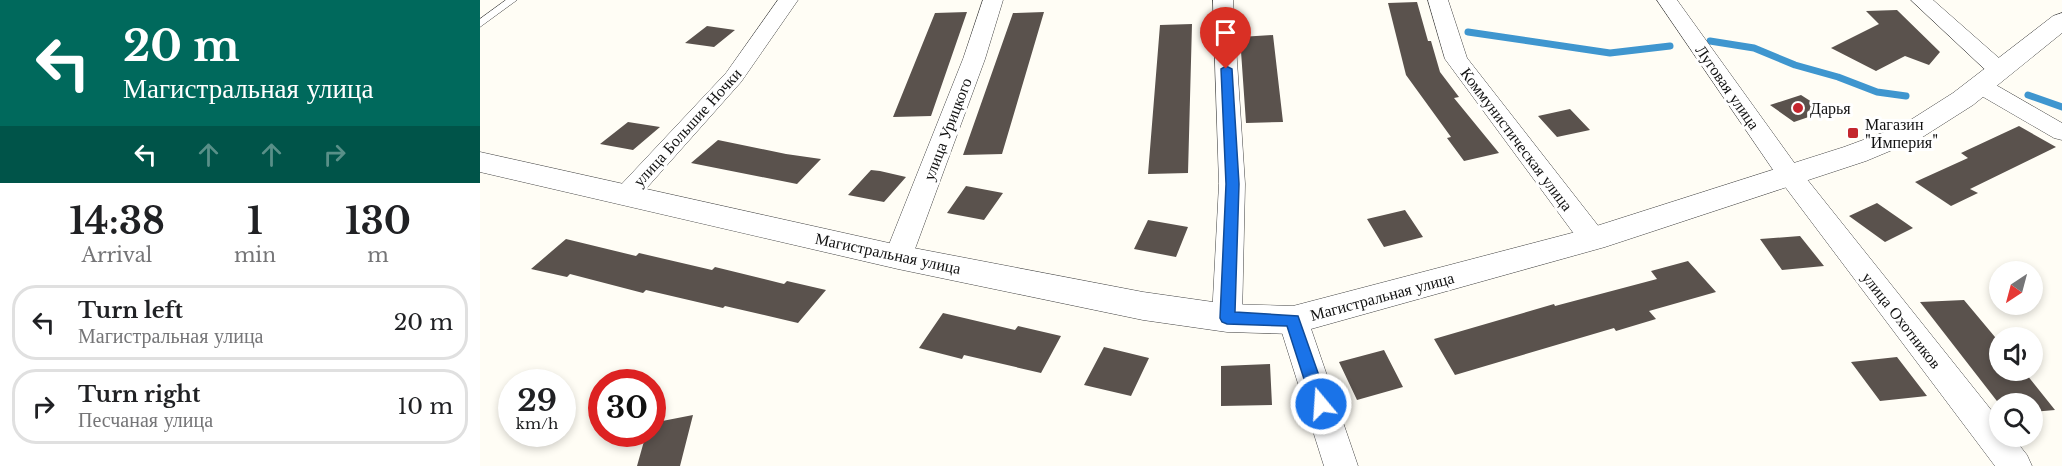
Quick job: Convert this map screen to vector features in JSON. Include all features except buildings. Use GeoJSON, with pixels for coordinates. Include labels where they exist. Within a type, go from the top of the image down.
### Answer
{"type":"FeatureCollection","features":[{"type":"Feature","properties":{"kind":"street","name":"улица Большие Ночки"},"geometry":{"type":"LineString","coordinates":[[627,194],[722,93],[774,23],[788,0]]}},
{"type":"Feature","properties":{"kind":"street","name":"улица Урицкого"},"geometry":{"type":"LineString","coordinates":[[898,257],[974,58],[993,0]]}},
{"type":"Feature","properties":{"kind":"street"},"geometry":{"type":"LineString","coordinates":[[1223,0],[1232,184],[1227,318]]}},
{"type":"Feature","properties":{"kind":"street","name":"Коммунистическая улица"},"geometry":{"type":"LineString","coordinates":[[1438,0],[1456,59],[1593,239]]}},
{"type":"Feature","properties":{"kind":"street","name":"Луговая улица"},"geometry":{"type":"LineString","coordinates":[[1667,0],[1789,174]]}},
{"type":"Feature","properties":{"kind":"street"},"geometry":{"type":"LineString","coordinates":[[1921,0],[1991,78],[2062,134]]}},
{"type":"Feature","properties":{"kind":"street","name":"Магистральная улица"},"geometry":{"type":"LineString","coordinates":[[480,162],[898,257],[1143,306],[1227,318],[1293,320],[1593,239],[1855,154],[1911,132],[1991,78],[2062,21]]}},
{"type":"Feature","properties":{"kind":"street","name":"улица Охотников"},"geometry":{"type":"LineString","coordinates":[[1789,174],[2015,466]]}},
{"type":"Feature","properties":{"kind":"street"},"geometry":{"type":"LineString","coordinates":[[1293,320],[1341,466]]}},
{"type":"Feature","properties":{"kind":"lane"},"geometry":{"type":"LineString","coordinates":[[480,24],[512,0]]}},
{"type":"Feature","properties":{"kind":"waterway"},"geometry":{"type":"LineString","coordinates":[[1468,32],[1610,53],[1670,46]]}},
{"type":"Feature","properties":{"kind":"waterway"},"geometry":{"type":"LineString","coordinates":[[1710,41],[1754,48],[1795,65],[1838,77],[1877,92],[1906,96]]}},
{"type":"Feature","properties":{"kind":"waterway"},"geometry":{"type":"LineString","coordinates":[[2028,95],[2062,107]]}},
{"type":"Feature","properties":{"kind":"place","name":"Дарья"},"geometry":{"type":"Point","coordinates":[1798,108]}},
{"type":"Feature","properties":{"kind":"place","name":"Магазин \"Империя\""},"geometry":{"type":"Point","coordinates":[1853,133]}},
{"type":"Feature","properties":{"kind":"route"},"geometry":{"type":"LineString","coordinates":[[1226,69],[1232,184],[1227,318],[1293,320],[1321,404]]}}]}
